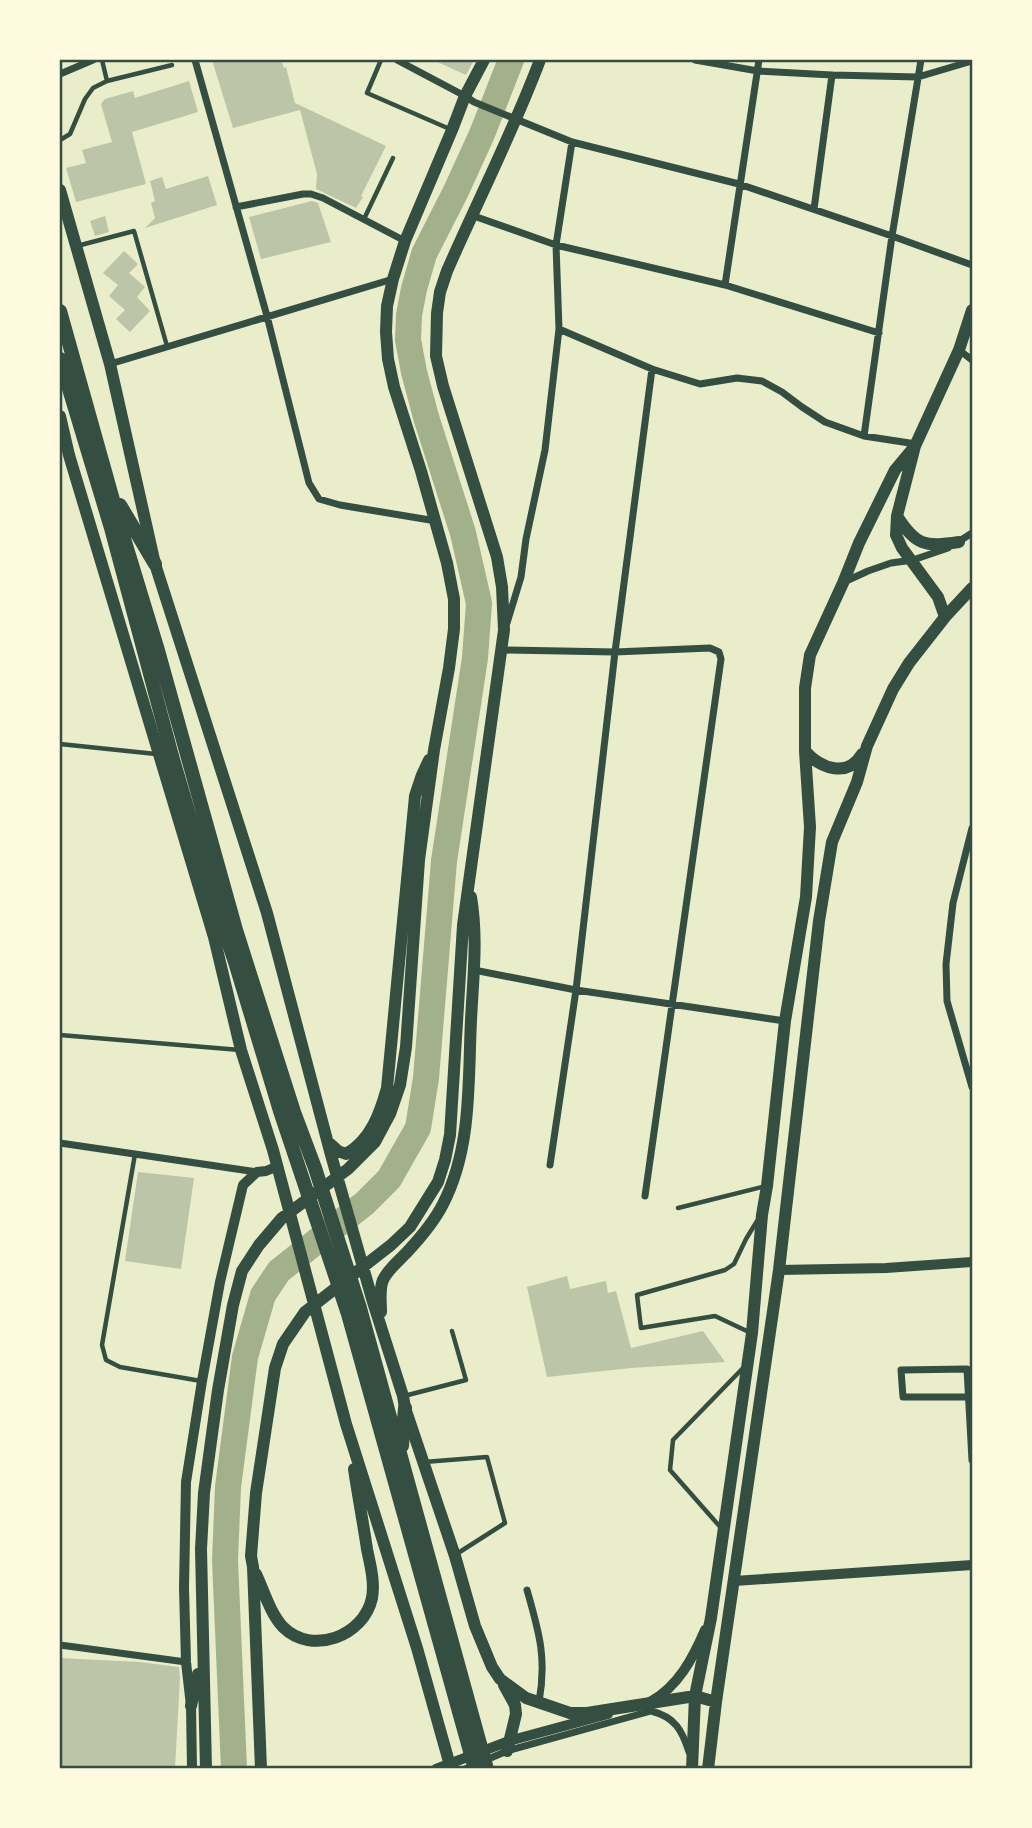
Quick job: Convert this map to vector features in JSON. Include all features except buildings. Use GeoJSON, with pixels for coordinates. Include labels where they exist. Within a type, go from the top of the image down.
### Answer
{"type":"FeatureCollection","features":[{"type":"Feature","properties":{"kind":"highway"},"geometry":{"type":"LineString","coordinates":[[60,311],[122,532],[158,647],[236,930],[360,1308],[402,1458],[468,1726],[475,1769]]}},
{"type":"Feature","properties":{"kind":"highway"},"geometry":{"type":"LineString","coordinates":[[60,359],[111,528],[172,756],[218,913],[301,1175],[360,1308],[468,1726],[487,1769]]}},
{"type":"Feature","properties":{"kind":"highway"},"geometry":{"type":"LineString","coordinates":[[111,489],[155,564]]}},
{"type":"Feature","properties":{"kind":"highway"},"geometry":{"type":"LineString","coordinates":[[198,880],[218,913]]}},
{"type":"Feature","properties":{"kind":"highway"},"geometry":{"type":"LineString","coordinates":[[402,1458],[404,1402]]}},
{"type":"Feature","properties":{"kind":"main road"},"geometry":{"type":"LineString","coordinates":[[206,1769],[201,1549],[204,1493],[218,1390],[233,1305],[242,1271],[282,1218],[348,1169],[375,1142],[394,1104],[400,1085],[406,1047],[419,860],[434,750],[449,668],[454,629],[454,599],[436,521],[394,387],[388,359],[387,306],[405,242],[453,130],[470,99],[484,60]]}},
{"type":"Feature","properties":{"kind":"main road"},"geometry":{"type":"LineString","coordinates":[[261,1769],[252,1561],[256,1493],[275,1368],[283,1344],[305,1312],[410,1227],[438,1182],[450,1135],[463,925],[505,631],[497,557],[443,386],[436,356],[435,334],[440,292],[447,271],[540,60]]}},
{"type":"Feature","properties":{"kind":"main road"},"geometry":{"type":"LineString","coordinates":[[60,190],[110,364],[155,564],[267,913],[329,1149],[360,1308],[380,1323]]}},
{"type":"Feature","properties":{"kind":"main road"},"geometry":{"type":"LineString","coordinates":[[945,617],[938,597],[902,548],[896,535],[897,516],[915,445],[959,350],[972,310]]}},
{"type":"Feature","properties":{"kind":"main road"},"geometry":{"type":"LineString","coordinates":[[60,416],[64,456],[198,880],[241,1050],[278,1166],[346,1424],[416,1648],[450,1769]]}},
{"type":"Feature","properties":{"kind":"main road"},"geometry":{"type":"LineString","coordinates":[[692,1765],[695,1696],[711,1618],[748,1363],[785,1021],[806,897],[810,827],[805,751],[805,688],[810,655],[859,543],[895,470],[915,445]]}},
{"type":"Feature","properties":{"kind":"main road"},"geometry":{"type":"LineString","coordinates":[[897,516],[909,534],[921,542],[934,545],[959,542]]}},
{"type":"Feature","properties":{"kind":"main road"},"geometry":{"type":"LineString","coordinates":[[805,751],[814,761],[825,767],[849,767],[858,761],[893,689],[909,663],[972,588]]}},
{"type":"Feature","properties":{"kind":"main road"},"geometry":{"type":"LineString","coordinates":[[708,1769],[779,1270],[819,920],[832,842],[857,782],[867,746]]}},
{"type":"Feature","properties":{"kind":"main road"},"geometry":{"type":"LineString","coordinates":[[329,1149],[346,1154],[357,1147],[370,1131],[382,1107],[387,1088],[415,796],[434,750]]}},
{"type":"Feature","properties":{"kind":"main road"},"geometry":{"type":"LineString","coordinates":[[469,887],[475,921],[474,970],[467,1110],[460,1157],[442,1205],[425,1233],[383,1280],[380,1323],[475,1626],[492,1667],[514,1705],[516,1714],[508,1746]]}},
{"type":"Feature","properties":{"kind":"main road"},"geometry":{"type":"LineString","coordinates":[[252,1561],[271,1608],[281,1625],[290,1633],[306,1640],[338,1638],[356,1628],[366,1614],[372,1596],[372,1575],[346,1424]]}},
{"type":"Feature","properties":{"kind":"main road"},"geometry":{"type":"LineString","coordinates":[[191,1706],[202,1657]]}},
{"type":"Feature","properties":{"kind":"main road"},"geometry":{"type":"LineString","coordinates":[[500,1679],[526,1698],[570,1713],[587,1713],[695,1696],[716,1702]]}},
{"type":"Feature","properties":{"kind":"street"},"geometry":{"type":"LineString","coordinates":[[60,74],[93,60]]}},
{"type":"Feature","properties":{"kind":"street"},"geometry":{"type":"LineString","coordinates":[[195,60],[267,316],[309,483],[319,499],[436,521]]}},
{"type":"Feature","properties":{"kind":"street"},"geometry":{"type":"LineString","coordinates":[[397,60],[514,120],[572,142],[739,184],[972,265]]}},
{"type":"Feature","properties":{"kind":"street"},"geometry":{"type":"LineString","coordinates":[[695,60],[758,71],[918,77],[972,61]]}},
{"type":"Feature","properties":{"kind":"street"},"geometry":{"type":"LineString","coordinates":[[725,285],[760,60]]}},
{"type":"Feature","properties":{"kind":"street"},"geometry":{"type":"LineString","coordinates":[[864,436],[892,236],[921,60]]}},
{"type":"Feature","properties":{"kind":"street"},"geometry":{"type":"LineString","coordinates":[[814,209],[832,75]]}},
{"type":"Feature","properties":{"kind":"street"},"geometry":{"type":"LineString","coordinates":[[505,631],[521,577],[526,539],[545,450],[559,329],[556,245],[572,142]]}},
{"type":"Feature","properties":{"kind":"street"},"geometry":{"type":"LineString","coordinates":[[236,207],[312,194],[405,242]]}},
{"type":"Feature","properties":{"kind":"street"},"geometry":{"type":"LineString","coordinates":[[471,215],[556,245],[725,285],[878,333]]}},
{"type":"Feature","properties":{"kind":"street"},"geometry":{"type":"LineString","coordinates":[[110,364],[393,279]]}},
{"type":"Feature","properties":{"kind":"street"},"geometry":{"type":"LineString","coordinates":[[559,329],[652,369],[700,384],[737,378],[762,381],[825,422],[864,436],[915,445]]}},
{"type":"Feature","properties":{"kind":"street"},"geometry":{"type":"LineString","coordinates":[[959,350],[972,360]]}},
{"type":"Feature","properties":{"kind":"street"},"geometry":{"type":"LineString","coordinates":[[550,1165],[576,990],[615,652],[652,369]]}},
{"type":"Feature","properties":{"kind":"street"},"geometry":{"type":"LineString","coordinates":[[843,583],[891,563],[912,560],[946,549],[972,533]]}},
{"type":"Feature","properties":{"kind":"street"},"geometry":{"type":"LineString","coordinates":[[502,650],[615,652],[710,648],[719,652],[721,659],[645,1196]]}},
{"type":"Feature","properties":{"kind":"street"},"geometry":{"type":"LineString","coordinates":[[972,828],[953,903],[946,976],[947,1001],[972,1087]]}},
{"type":"Feature","properties":{"kind":"street"},"geometry":{"type":"LineString","coordinates":[[474,970],[576,990],[785,1021]]}},
{"type":"Feature","properties":{"kind":"street"},"geometry":{"type":"LineString","coordinates":[[60,1143],[257,1172],[278,1166]]}},
{"type":"Feature","properties":{"kind":"street"},"geometry":{"type":"LineString","coordinates":[[192,1769],[184,1588],[186,1482],[220,1282],[243,1185],[257,1172]]}},
{"type":"Feature","properties":{"kind":"street"},"geometry":{"type":"LineString","coordinates":[[779,1270],[886,1268],[972,1262]]}},
{"type":"Feature","properties":{"kind":"street"},"geometry":{"type":"LineString","coordinates":[[969,1396],[903,1396],[901,1370],[967,1369],[969,1396],[972,1461]]}},
{"type":"Feature","properties":{"kind":"street"},"geometry":{"type":"LineString","coordinates":[[734,1581],[972,1565]]}},
{"type":"Feature","properties":{"kind":"street"},"geometry":{"type":"LineString","coordinates":[[527,1590],[541,1641],[542,1686],[539,1703]]}},
{"type":"Feature","properties":{"kind":"street"},"geometry":{"type":"LineString","coordinates":[[436,1769],[659,1697],[680,1677],[711,1618]]}},
{"type":"Feature","properties":{"kind":"street"},"geometry":{"type":"LineString","coordinates":[[60,1645],[186,1662]]}},
{"type":"Feature","properties":{"kind":"street"},"geometry":{"type":"LineString","coordinates":[[466,1769],[508,1746],[650,1711],[671,1719],[679,1729],[692,1765]]}},
{"type":"Feature","properties":{"kind":"lane"},"geometry":{"type":"LineString","coordinates":[[102,60],[107,81]]}},
{"type":"Feature","properties":{"kind":"lane"},"geometry":{"type":"LineString","coordinates":[[381,60],[367,93],[453,130]]}},
{"type":"Feature","properties":{"kind":"lane"},"geometry":{"type":"LineString","coordinates":[[60,140],[70,134],[93,88],[107,81],[172,65]]}},
{"type":"Feature","properties":{"kind":"lane"},"geometry":{"type":"LineString","coordinates":[[364,219],[393,159]]}},
{"type":"Feature","properties":{"kind":"lane"},"geometry":{"type":"LineString","coordinates":[[76,246],[134,231],[167,346]]}},
{"type":"Feature","properties":{"kind":"lane"},"geometry":{"type":"LineString","coordinates":[[60,744],[160,755]]}},
{"type":"Feature","properties":{"kind":"lane"},"geometry":{"type":"LineString","coordinates":[[60,1035],[241,1050]]}},
{"type":"Feature","properties":{"kind":"lane"},"geometry":{"type":"LineString","coordinates":[[135,1154],[102,1345],[106,1360],[120,1367],[202,1381]]}},
{"type":"Feature","properties":{"kind":"lane"},"geometry":{"type":"LineString","coordinates":[[678,1208],[767,1185]]}},
{"type":"Feature","properties":{"kind":"lane"},"geometry":{"type":"LineString","coordinates":[[752,1334],[715,1316],[641,1328],[637,1295],[725,1270],[734,1264],[746,1238],[762,1215]]}},
{"type":"Feature","properties":{"kind":"lane"},"geometry":{"type":"LineString","coordinates":[[404,1402],[466,1380],[452,1331]]}},
{"type":"Feature","properties":{"kind":"lane"},"geometry":{"type":"LineString","coordinates":[[723,1531],[670,1470],[673,1440],[748,1363]]}},
{"type":"Feature","properties":{"kind":"lane"},"geometry":{"type":"LineString","coordinates":[[423,1462],[487,1457],[505,1523],[454,1556]]}},
{"type":"Feature","properties":{"kind":"waterway"},"geometry":{"type":"LineString","coordinates":[[234,1769],[225,1560],[228,1487],[245,1357],[263,1295],[279,1271],[365,1203],[389,1179],[418,1128],[426,1078],[444,861],[475,658],[479,603],[463,533],[414,372],[408,340],[409,315],[424,254],[482,134],[511,60]]}}]}
